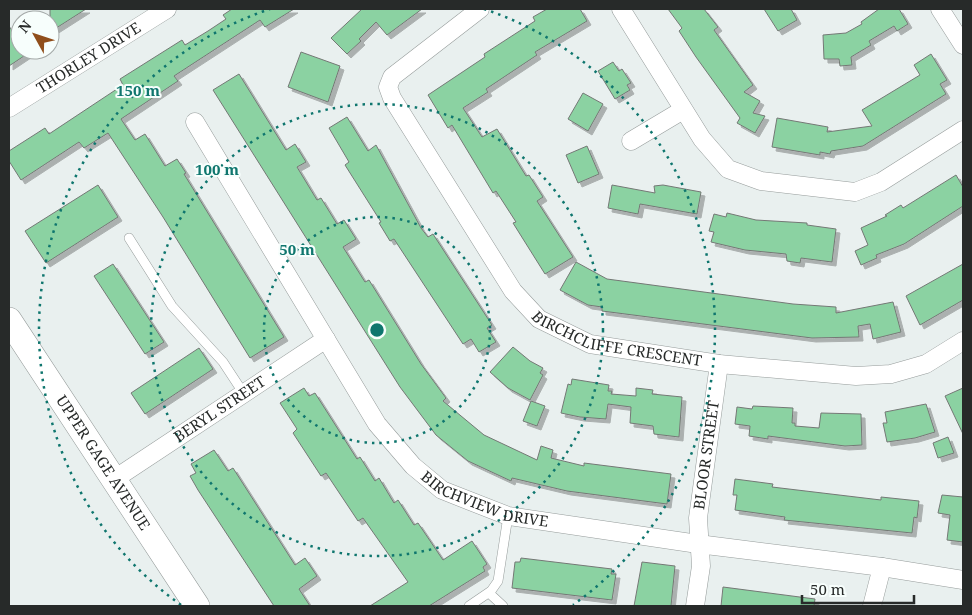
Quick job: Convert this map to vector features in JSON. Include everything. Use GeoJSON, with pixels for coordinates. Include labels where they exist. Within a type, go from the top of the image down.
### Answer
{"type":"FeatureCollection","features":[{"type":"Feature","properties":{"kind":"main road","name":"UPPER GAGE AVENUE"},"geometry":{"type":"LineString","coordinates":[[9,320],[197,606]]}},
{"type":"Feature","properties":{"kind":"street","name":"THORLEY DRIVE"},"geometry":{"type":"LineString","coordinates":[[9,108],[168,9]]}},
{"type":"Feature","properties":{"kind":"street"},"geometry":{"type":"LineString","coordinates":[[621,9],[702,139],[728,169],[762,181],[855,192],[880,182],[963,130]]}},
{"type":"Feature","properties":{"kind":"street"},"geometry":{"type":"LineString","coordinates":[[940,9],[963,45]]}},
{"type":"Feature","properties":{"kind":"street","name":"BIRCHCLIFFE CRESCENT"},"geometry":{"type":"LineString","coordinates":[[474,10],[392,77],[388,87],[392,98],[490,258],[513,291],[539,319],[590,344],[719,364],[856,376],[891,374],[926,364],[963,341]]}},
{"type":"Feature","properties":{"kind":"street"},"geometry":{"type":"LineString","coordinates":[[631,141],[683,110]]}},
{"type":"Feature","properties":{"kind":"street","name":"BIRCHVIEW DRIVE"},"geometry":{"type":"LineString","coordinates":[[195,122],[377,424],[413,466],[442,490],[508,516],[698,544],[882,567],[963,580]]}},
{"type":"Feature","properties":{"kind":"street","name":"BERYL STREET"},"geometry":{"type":"LineString","coordinates":[[113,480],[326,339]]}},
{"type":"Feature","properties":{"kind":"street","name":"BLOOR STREET"},"geometry":{"type":"LineString","coordinates":[[695,606],[701,566],[698,544],[698,518],[719,364]]}},
{"type":"Feature","properties":{"kind":"street"},"geometry":{"type":"LineString","coordinates":[[872,606],[882,567]]}},
{"type":"Feature","properties":{"kind":"lane"},"geometry":{"type":"LineString","coordinates":[[128,238],[172,306],[223,362],[244,394]]}},
{"type":"Feature","properties":{"kind":"lane"},"geometry":{"type":"LineString","coordinates":[[469,606],[489,593],[498,581],[508,516]]}},
{"type":"Feature","properties":{"kind":"lane"},"geometry":{"type":"LineString","coordinates":[[489,593],[503,606]]}},
{"type":"Feature","properties":{"kind":"building"},"geometry":{"type":"Polygon","coordinates":[[[86,9],[60,26],[60,10],[50,10],[86,9]]]}},
{"type":"Feature","properties":{"kind":"building"},"geometry":{"type":"Polygon","coordinates":[[[232,9],[294,9],[265,27],[260,20],[174,76],[178,81],[121,119],[135,140],[145,134],[165,166],[177,159],[186,173],[184,174],[284,337],[250,358],[163,217],[108,133],[84,148],[79,142],[21,180],[9,161],[9,151],[45,128],[49,134],[123,85],[120,79],[182,40],[185,45],[208,31],[226,19],[223,15],[232,9]]]}},
{"type":"Feature","properties":{"kind":"building"},"geometry":{"type":"Polygon","coordinates":[[[362,9],[422,9],[387,35],[376,22],[359,39],[361,41],[347,54],[331,38],[362,9]]]}},
{"type":"Feature","properties":{"kind":"building"},"geometry":{"type":"Polygon","coordinates":[[[547,9],[580,9],[587,21],[535,52],[537,55],[486,89],[488,92],[463,108],[482,137],[497,129],[526,176],[529,175],[543,197],[537,201],[573,257],[545,274],[513,223],[516,222],[496,191],[493,193],[452,125],[448,128],[428,95],[485,57],[484,54],[535,21],[533,17],[547,9]]]}},
{"type":"Feature","properties":{"kind":"building"},"geometry":{"type":"Polygon","coordinates":[[[668,9],[704,9],[718,27],[714,30],[753,85],[744,92],[760,101],[753,113],[765,116],[755,133],[737,123],[740,118],[696,57],[679,31],[682,28],[668,9]]]}},
{"type":"Feature","properties":{"kind":"building"},"geometry":{"type":"Polygon","coordinates":[[[764,9],[791,9],[797,20],[778,31],[764,9]]]}},
{"type":"Feature","properties":{"kind":"building"},"geometry":{"type":"Polygon","coordinates":[[[879,9],[899,9],[908,24],[897,31],[894,26],[869,41],[871,45],[851,57],[852,65],[840,66],[839,59],[824,59],[823,35],[846,33],[862,24],[861,22],[879,9]]]}},
{"type":"Feature","properties":{"kind":"building"},"geometry":{"type":"Polygon","coordinates":[[[9,26],[10,60],[18,60],[9,66],[9,26]]]}},
{"type":"Feature","properties":{"kind":"building"},"geometry":{"type":"Polygon","coordinates":[[[301,52],[340,66],[328,102],[288,87],[301,52]]]}},
{"type":"Feature","properties":{"kind":"building"},"geometry":{"type":"Polygon","coordinates":[[[931,54],[947,80],[940,84],[946,94],[863,146],[831,151],[830,154],[820,152],[820,155],[772,147],[777,118],[828,127],[827,132],[872,126],[862,110],[920,75],[914,65],[931,54]]]}},
{"type":"Feature","properties":{"kind":"building"},"geometry":{"type":"Polygon","coordinates":[[[613,62],[619,71],[622,69],[631,83],[627,85],[630,90],[615,99],[598,71],[613,62]]]}},
{"type":"Feature","properties":{"kind":"building"},"geometry":{"type":"Polygon","coordinates":[[[239,74],[286,150],[295,144],[306,162],[297,167],[317,200],[321,198],[337,224],[344,220],[356,239],[343,247],[365,282],[369,280],[421,364],[446,398],[443,401],[484,435],[537,460],[541,446],[553,450],[551,458],[584,466],[584,463],[671,474],[667,504],[567,491],[512,478],[511,481],[468,461],[436,435],[400,387],[213,90],[239,74]]]}},
{"type":"Feature","properties":{"kind":"building"},"geometry":{"type":"Polygon","coordinates":[[[583,93],[603,104],[588,131],[568,119],[583,93]]]}},
{"type":"Feature","properties":{"kind":"building"},"geometry":{"type":"Polygon","coordinates":[[[347,117],[368,151],[376,145],[421,228],[428,237],[433,234],[492,325],[487,328],[496,342],[479,352],[471,339],[463,344],[394,239],[390,241],[379,223],[381,222],[345,165],[349,162],[329,128],[347,117]]]}},
{"type":"Feature","properties":{"kind":"building"},"geometry":{"type":"Polygon","coordinates":[[[587,146],[599,174],[578,183],[566,155],[587,146]]]}},
{"type":"Feature","properties":{"kind":"building"},"geometry":{"type":"Polygon","coordinates":[[[956,175],[963,187],[963,206],[904,244],[876,255],[877,258],[861,265],[855,251],[868,245],[861,228],[887,216],[885,215],[901,205],[903,208],[956,175]]]}},
{"type":"Feature","properties":{"kind":"building"},"geometry":{"type":"Polygon","coordinates":[[[98,185],[118,217],[46,263],[25,231],[98,185]]]}},
{"type":"Feature","properties":{"kind":"building"},"geometry":{"type":"Polygon","coordinates":[[[612,185],[655,193],[654,186],[663,185],[701,192],[697,214],[640,204],[638,214],[608,208],[612,185]]]}},
{"type":"Feature","properties":{"kind":"building"},"geometry":{"type":"Polygon","coordinates":[[[727,213],[756,220],[807,223],[807,225],[836,229],[832,262],[801,258],[800,263],[787,261],[786,254],[745,250],[711,242],[714,232],[709,231],[714,214],[726,217],[727,213]]]}},
{"type":"Feature","properties":{"kind":"building"},"geometry":{"type":"Polygon","coordinates":[[[576,262],[607,279],[793,304],[836,307],[836,313],[893,302],[901,332],[873,339],[870,324],[858,326],[859,337],[812,338],[602,311],[602,307],[588,305],[560,290],[576,262]]]}},
{"type":"Feature","properties":{"kind":"building"},"geometry":{"type":"Polygon","coordinates":[[[113,264],[164,342],[145,354],[94,276],[113,264]]]}},
{"type":"Feature","properties":{"kind":"building"},"geometry":{"type":"Polygon","coordinates":[[[963,264],[963,300],[920,325],[906,296],[963,264]]]}},
{"type":"Feature","properties":{"kind":"building"},"geometry":{"type":"Polygon","coordinates":[[[513,347],[530,361],[543,368],[540,373],[543,375],[530,400],[508,388],[490,372],[513,347]]]}},
{"type":"Feature","properties":{"kind":"building"},"geometry":{"type":"Polygon","coordinates":[[[199,348],[213,369],[145,414],[131,393],[199,348]]]}},
{"type":"Feature","properties":{"kind":"building"},"geometry":{"type":"Polygon","coordinates":[[[572,379],[609,385],[608,391],[612,391],[611,394],[636,396],[636,388],[653,390],[652,394],[682,397],[679,437],[654,434],[653,426],[630,423],[631,407],[608,404],[606,419],[561,413],[568,384],[571,385],[572,379]]]}},
{"type":"Feature","properties":{"kind":"building"},"geometry":{"type":"Polygon","coordinates":[[[304,388],[309,396],[315,393],[357,459],[360,457],[375,481],[379,478],[394,503],[398,500],[414,525],[418,523],[443,560],[472,541],[487,564],[483,567],[485,571],[429,606],[370,606],[408,582],[363,518],[358,521],[326,473],[321,476],[293,433],[297,429],[280,403],[304,388]]]}},
{"type":"Feature","properties":{"kind":"building"},"geometry":{"type":"Polygon","coordinates":[[[963,388],[963,434],[945,396],[963,388]]]}},
{"type":"Feature","properties":{"kind":"building"},"geometry":{"type":"Polygon","coordinates":[[[531,401],[545,406],[537,426],[523,421],[531,401]]]}},
{"type":"Feature","properties":{"kind":"building"},"geometry":{"type":"Polygon","coordinates":[[[926,404],[935,432],[915,438],[887,442],[883,423],[887,423],[885,412],[926,404]]]}},
{"type":"Feature","properties":{"kind":"building"},"geometry":{"type":"Polygon","coordinates":[[[753,406],[793,408],[792,423],[795,423],[795,426],[819,428],[821,413],[861,414],[862,445],[845,446],[768,436],[768,439],[749,436],[750,426],[735,424],[737,407],[752,409],[753,406]]]}},
{"type":"Feature","properties":{"kind":"building"},"geometry":{"type":"Polygon","coordinates":[[[948,437],[954,453],[938,458],[933,443],[948,437]]]}},
{"type":"Feature","properties":{"kind":"building"},"geometry":{"type":"Polygon","coordinates":[[[214,450],[228,471],[233,468],[295,565],[305,558],[317,576],[299,589],[310,606],[274,606],[198,490],[190,476],[196,473],[191,464],[214,450]]]}},
{"type":"Feature","properties":{"kind":"building"},"geometry":{"type":"Polygon","coordinates":[[[735,479],[773,484],[772,487],[881,500],[881,497],[919,501],[917,518],[914,517],[912,533],[784,520],[785,517],[735,510],[737,495],[733,495],[735,479]]]}},
{"type":"Feature","properties":{"kind":"building"},"geometry":{"type":"Polygon","coordinates":[[[942,495],[963,497],[963,542],[947,540],[950,515],[938,513],[942,495]]]}},
{"type":"Feature","properties":{"kind":"building"},"geometry":{"type":"Polygon","coordinates":[[[521,558],[612,569],[611,574],[616,574],[612,600],[512,588],[515,562],[520,562],[521,558]]]}},
{"type":"Feature","properties":{"kind":"building"},"geometry":{"type":"Polygon","coordinates":[[[642,562],[675,566],[671,606],[634,606],[642,562]]]}},
{"type":"Feature","properties":{"kind":"building"},"geometry":{"type":"Polygon","coordinates":[[[723,587],[815,599],[814,606],[721,606],[723,587]]]}}]}
